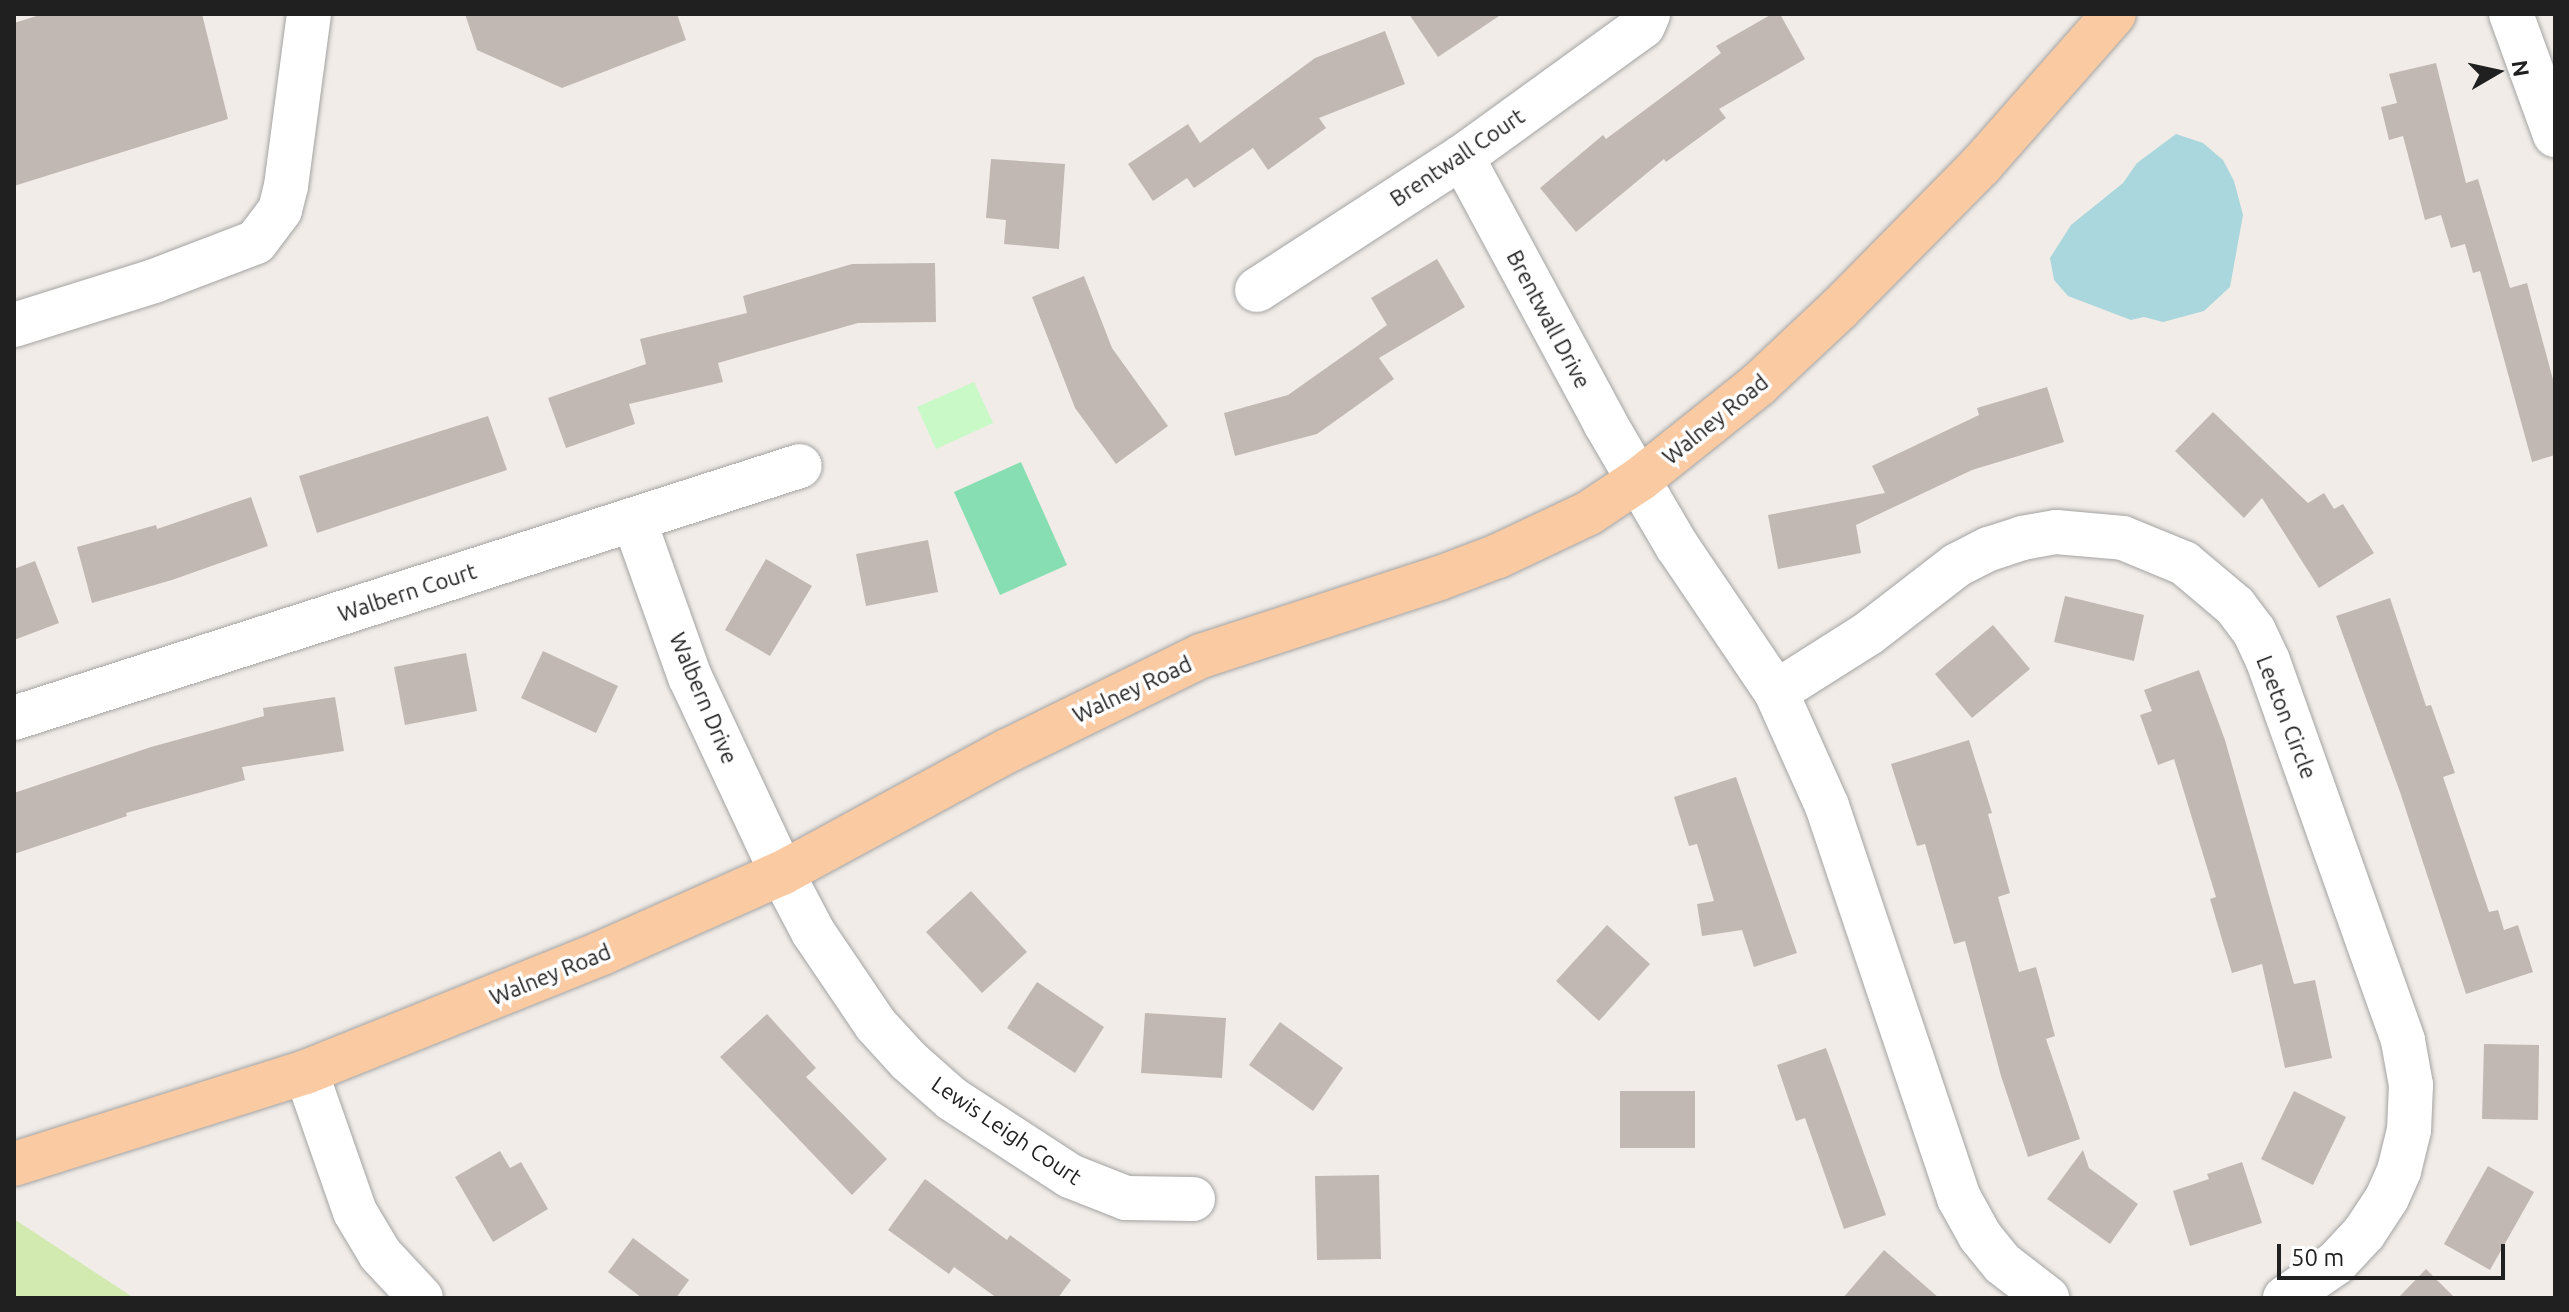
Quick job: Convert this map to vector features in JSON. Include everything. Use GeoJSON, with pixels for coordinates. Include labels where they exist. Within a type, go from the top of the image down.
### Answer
{"type":"FeatureCollection","features":[{"type":"Feature","properties":{"kind":"main road","name":"Walney Road"},"geometry":{"type":"LineString","coordinates":[[14,1164],[306,1072],[602,953],[782,873],[1133,687],[1201,656],[1498,556],[1589,513],[1640,479],[1759,384],[1839,309],[1981,165],[2114,14]]}},
{"type":"Feature","properties":{"kind":"street"},"geometry":{"type":"LineString","coordinates":[[14,325],[154,281],[256,242],[280,210],[286,186],[309,14]]}},
{"type":"Feature","properties":{"kind":"street","name":"Brentwall Court"},"geometry":{"type":"LineString","coordinates":[[1257,290],[1462,157],[1643,26],[1648,14]]}},
{"type":"Feature","properties":{"kind":"street"},"geometry":{"type":"LineString","coordinates":[[2511,14],[2555,135]]}},
{"type":"Feature","properties":{"kind":"street","name":"Brentwall Drive"},"geometry":{"type":"LineString","coordinates":[[1462,157],[1605,423],[1640,479]]}},
{"type":"Feature","properties":{"kind":"street","name":"Walbern Court"},"geometry":{"type":"LineString","coordinates":[[14,718],[800,466]]}},
{"type":"Feature","properties":{"kind":"street"},"geometry":{"type":"LineString","coordinates":[[1640,479],[1677,546],[1776,692],[1827,806],[1959,1198],[1980,1236],[2026,1292]]}},
{"type":"Feature","properties":{"kind":"street","name":"Walbern Drive"},"geometry":{"type":"LineString","coordinates":[[634,520],[690,677],[782,873]]}},
{"type":"Feature","properties":{"kind":"street","name":"Leeton Circle"},"geometry":{"type":"LineString","coordinates":[[1776,692],[1869,633],[1957,565],[1989,549],[2022,538],[2056,532],[2123,538],[2184,563],[2235,606],[2254,631],[2284,704],[2403,1041],[2411,1085],[2409,1130],[2387,1198],[2364,1233],[2336,1263],[2296,1295]]}},
{"type":"Feature","properties":{"kind":"street","name":"Lewis Leigh Court"},"geometry":{"type":"LineString","coordinates":[[782,873],[813,932],[876,1025],[909,1061],[952,1099],[1096,1189],[1126,1198],[1193,1199]]}},
{"type":"Feature","properties":{"kind":"street"},"geometry":{"type":"LineString","coordinates":[[306,1072],[355,1212],[380,1254],[421,1298]]}},
{"type":"Feature","properties":{"kind":"green space"},"geometry":{"type":"Polygon","coordinates":[[[974,382],[993,423],[936,449],[917,407],[974,382]]]}},
{"type":"Feature","properties":{"kind":"green space"},"geometry":{"type":"Polygon","coordinates":[[[1021,462],[1067,565],[1000,595],[954,492],[1021,462]]]}},
{"type":"Feature","properties":{"kind":"green space"},"geometry":{"type":"Polygon","coordinates":[[[14,1219],[134,1298],[14,1298],[14,1219]]]}},
{"type":"Feature","properties":{"kind":"water"},"geometry":{"type":"Polygon","coordinates":[[[2176,134],[2203,143],[2223,160],[2234,181],[2243,215],[2230,287],[2204,311],[2163,322],[2144,317],[2131,320],[2068,296],[2054,280],[2050,258],[2071,225],[2123,183],[2137,163],[2176,134]]]}},
{"type":"Feature","properties":{"kind":"building"},"geometry":{"type":"Polygon","coordinates":[[[43,14],[202,14],[228,119],[14,186],[14,23],[43,14]]]}},
{"type":"Feature","properties":{"kind":"building"},"geometry":{"type":"Polygon","coordinates":[[[465,14],[677,14],[686,40],[562,88],[477,50],[465,14]]]}},
{"type":"Feature","properties":{"kind":"building"},"geometry":{"type":"Polygon","coordinates":[[[1409,14],[1502,14],[1438,57],[1409,14]]]}},
{"type":"Feature","properties":{"kind":"building"},"geometry":{"type":"Polygon","coordinates":[[[1772,14],[1780,14],[1805,59],[1719,109],[1726,118],[1666,162],[1664,159],[1576,232],[1540,188],[1603,135],[1606,139],[1721,53],[1716,46],[1772,14]]]}},
{"type":"Feature","properties":{"kind":"building"},"geometry":{"type":"Polygon","coordinates":[[[1385,31],[1405,84],[1319,118],[1326,128],[1268,170],[1253,148],[1194,188],[1187,178],[1153,201],[1128,164],[1188,124],[1200,143],[1315,58],[1385,31]]]}},
{"type":"Feature","properties":{"kind":"building"},"geometry":{"type":"Polygon","coordinates":[[[2436,63],[2466,183],[2478,179],[2510,288],[2527,283],[2555,387],[2555,455],[2532,462],[2480,271],[2473,273],[2465,244],[2451,248],[2441,215],[2425,220],[2403,136],[2389,140],[2381,107],[2397,103],[2389,74],[2436,63]]]}},
{"type":"Feature","properties":{"kind":"building"},"geometry":{"type":"Polygon","coordinates":[[[991,159],[1065,164],[1059,249],[1004,244],[1006,220],[986,218],[991,159]]]}},
{"type":"Feature","properties":{"kind":"building"},"geometry":{"type":"Polygon","coordinates":[[[1437,259],[1465,307],[1379,358],[1394,379],[1317,434],[1235,456],[1224,413],[1288,395],[1387,325],[1371,298],[1437,259]]]}},
{"type":"Feature","properties":{"kind":"building"},"geometry":{"type":"Polygon","coordinates":[[[935,263],[936,322],[858,323],[718,363],[723,382],[629,404],[635,424],[566,448],[548,398],[646,364],[640,339],[747,313],[743,296],[852,264],[935,263]]]}},
{"type":"Feature","properties":{"kind":"building"},"geometry":{"type":"Polygon","coordinates":[[[1084,276],[1112,348],[1168,426],[1116,464],[1075,408],[1032,297],[1084,276]]]}},
{"type":"Feature","properties":{"kind":"building"},"geometry":{"type":"Polygon","coordinates":[[[2047,387],[2064,442],[1972,470],[1856,525],[1861,553],[1778,569],[1768,515],[1885,493],[1872,466],[1979,415],[1977,408],[2047,387]]]}},
{"type":"Feature","properties":{"kind":"building"},"geometry":{"type":"Polygon","coordinates":[[[2213,412],[2308,503],[2324,493],[2334,509],[2343,504],[2374,553],[2319,588],[2262,498],[2244,518],[2175,451],[2213,412]]]}},
{"type":"Feature","properties":{"kind":"building"},"geometry":{"type":"Polygon","coordinates":[[[488,416],[507,470],[317,533],[299,476],[488,416]]]}},
{"type":"Feature","properties":{"kind":"building"},"geometry":{"type":"Polygon","coordinates":[[[251,497],[268,546],[172,580],[92,603],[77,547],[156,525],[157,529],[251,497]]]}},
{"type":"Feature","properties":{"kind":"building"},"geometry":{"type":"Polygon","coordinates":[[[928,540],[938,592],[866,606],[856,554],[928,540]]]}},
{"type":"Feature","properties":{"kind":"building"},"geometry":{"type":"Polygon","coordinates":[[[766,559],[812,586],[770,656],[725,630],[766,559]]]}},
{"type":"Feature","properties":{"kind":"building"},"geometry":{"type":"Polygon","coordinates":[[[35,561],[59,623],[14,640],[14,569],[35,561]]]}},
{"type":"Feature","properties":{"kind":"building"},"geometry":{"type":"Polygon","coordinates":[[[2065,596],[2144,615],[2134,661],[2054,642],[2065,596]]]}},
{"type":"Feature","properties":{"kind":"building"},"geometry":{"type":"Polygon","coordinates":[[[2390,598],[2426,706],[2431,705],[2455,773],[2443,777],[2489,912],[2498,910],[2504,930],[2518,925],[2533,972],[2466,994],[2400,792],[2336,616],[2390,598]]]}},
{"type":"Feature","properties":{"kind":"building"},"geometry":{"type":"Polygon","coordinates":[[[1993,625],[2030,669],[1972,718],[1935,674],[1993,625]]]}},
{"type":"Feature","properties":{"kind":"building"},"geometry":{"type":"Polygon","coordinates":[[[543,651],[618,686],[596,733],[521,698],[543,651]]]}},
{"type":"Feature","properties":{"kind":"building"},"geometry":{"type":"Polygon","coordinates":[[[466,653],[477,711],[405,725],[394,667],[466,653]]]}},
{"type":"Feature","properties":{"kind":"building"},"geometry":{"type":"Polygon","coordinates":[[[2199,670],[2225,740],[2294,984],[2315,980],[2332,1058],[2285,1068],[2262,964],[2232,973],[2210,899],[2216,897],[2174,759],[2158,765],[2140,715],[2152,711],[2144,690],[2199,670]]]}},
{"type":"Feature","properties":{"kind":"building"},"geometry":{"type":"Polygon","coordinates":[[[335,697],[344,751],[242,767],[245,780],[126,813],[127,816],[14,854],[14,793],[151,747],[264,716],[263,708],[335,697]]]}},
{"type":"Feature","properties":{"kind":"building"},"geometry":{"type":"Polygon","coordinates":[[[1969,740],[1992,813],[1988,814],[2010,893],[1998,897],[2019,972],[2036,967],[2055,1036],[2046,1039],[2080,1139],[2028,1157],[2001,1076],[1965,941],[1954,944],[1925,844],[1917,846],[1891,764],[1969,740]]]}},
{"type":"Feature","properties":{"kind":"building"},"geometry":{"type":"Polygon","coordinates":[[[1736,777],[1797,953],[1754,967],[1742,930],[1702,936],[1697,904],[1714,901],[1697,844],[1689,846],[1674,797],[1736,777]]]}},
{"type":"Feature","properties":{"kind":"building"},"geometry":{"type":"Polygon","coordinates":[[[971,891],[1027,952],[982,993],[926,932],[971,891]]]}},
{"type":"Feature","properties":{"kind":"building"},"geometry":{"type":"Polygon","coordinates":[[[1607,925],[1650,964],[1599,1021],[1556,981],[1607,925]]]}},
{"type":"Feature","properties":{"kind":"building"},"geometry":{"type":"Polygon","coordinates":[[[1037,982],[1104,1027],[1075,1073],[1007,1028],[1037,982]]]}},
{"type":"Feature","properties":{"kind":"building"},"geometry":{"type":"Polygon","coordinates":[[[1145,1013],[1226,1018],[1222,1078],[1141,1073],[1145,1013]]]}},
{"type":"Feature","properties":{"kind":"building"},"geometry":{"type":"Polygon","coordinates":[[[767,1014],[816,1068],[806,1077],[887,1159],[852,1195],[720,1057],[767,1014]]]}},
{"type":"Feature","properties":{"kind":"building"},"geometry":{"type":"Polygon","coordinates":[[[1280,1022],[1343,1068],[1313,1111],[1249,1065],[1280,1022]]]}},
{"type":"Feature","properties":{"kind":"building"},"geometry":{"type":"Polygon","coordinates":[[[2484,1044],[2539,1045],[2538,1120],[2482,1119],[2484,1044]]]}},
{"type":"Feature","properties":{"kind":"building"},"geometry":{"type":"Polygon","coordinates":[[[1826,1048],[1886,1215],[1844,1229],[1805,1118],[1796,1121],[1777,1065],[1826,1048]]]}},
{"type":"Feature","properties":{"kind":"building"},"geometry":{"type":"Polygon","coordinates":[[[1620,1091],[1695,1091],[1695,1148],[1620,1148],[1620,1091]]]}},
{"type":"Feature","properties":{"kind":"building"},"geometry":{"type":"Polygon","coordinates":[[[2294,1091],[2346,1117],[2313,1185],[2261,1159],[2294,1091]]]}},
{"type":"Feature","properties":{"kind":"building"},"geometry":{"type":"Polygon","coordinates":[[[2083,1150],[2089,1168],[2138,1204],[2110,1244],[2047,1199],[2083,1150]]]}},
{"type":"Feature","properties":{"kind":"building"},"geometry":{"type":"Polygon","coordinates":[[[500,1151],[510,1168],[521,1162],[548,1209],[493,1242],[455,1177],[500,1151]]]}},
{"type":"Feature","properties":{"kind":"building"},"geometry":{"type":"Polygon","coordinates":[[[2242,1162],[2262,1223],[2190,1246],[2173,1191],[2209,1179],[2207,1174],[2242,1162]]]}},
{"type":"Feature","properties":{"kind":"building"},"geometry":{"type":"Polygon","coordinates":[[[2488,1166],[2534,1192],[2490,1270],[2444,1244],[2488,1166]]]}},
{"type":"Feature","properties":{"kind":"building"},"geometry":{"type":"Polygon","coordinates":[[[1379,1175],[1381,1259],[1317,1260],[1315,1176],[1379,1175]]]}},
{"type":"Feature","properties":{"kind":"building"},"geometry":{"type":"Polygon","coordinates":[[[925,1179],[1007,1240],[1010,1235],[1071,1280],[1058,1298],[997,1298],[954,1267],[949,1274],[888,1230],[925,1179]]]}},
{"type":"Feature","properties":{"kind":"building"},"geometry":{"type":"Polygon","coordinates":[[[633,1238],[689,1280],[676,1298],[642,1298],[608,1272],[633,1238]]]}},
{"type":"Feature","properties":{"kind":"building"},"geometry":{"type":"Polygon","coordinates":[[[1884,1250],[1939,1298],[1843,1298],[1884,1250]]]}},
{"type":"Feature","properties":{"kind":"building"},"geometry":{"type":"Polygon","coordinates":[[[2426,1269],[2455,1298],[2398,1298],[2426,1269]]]}}]}
